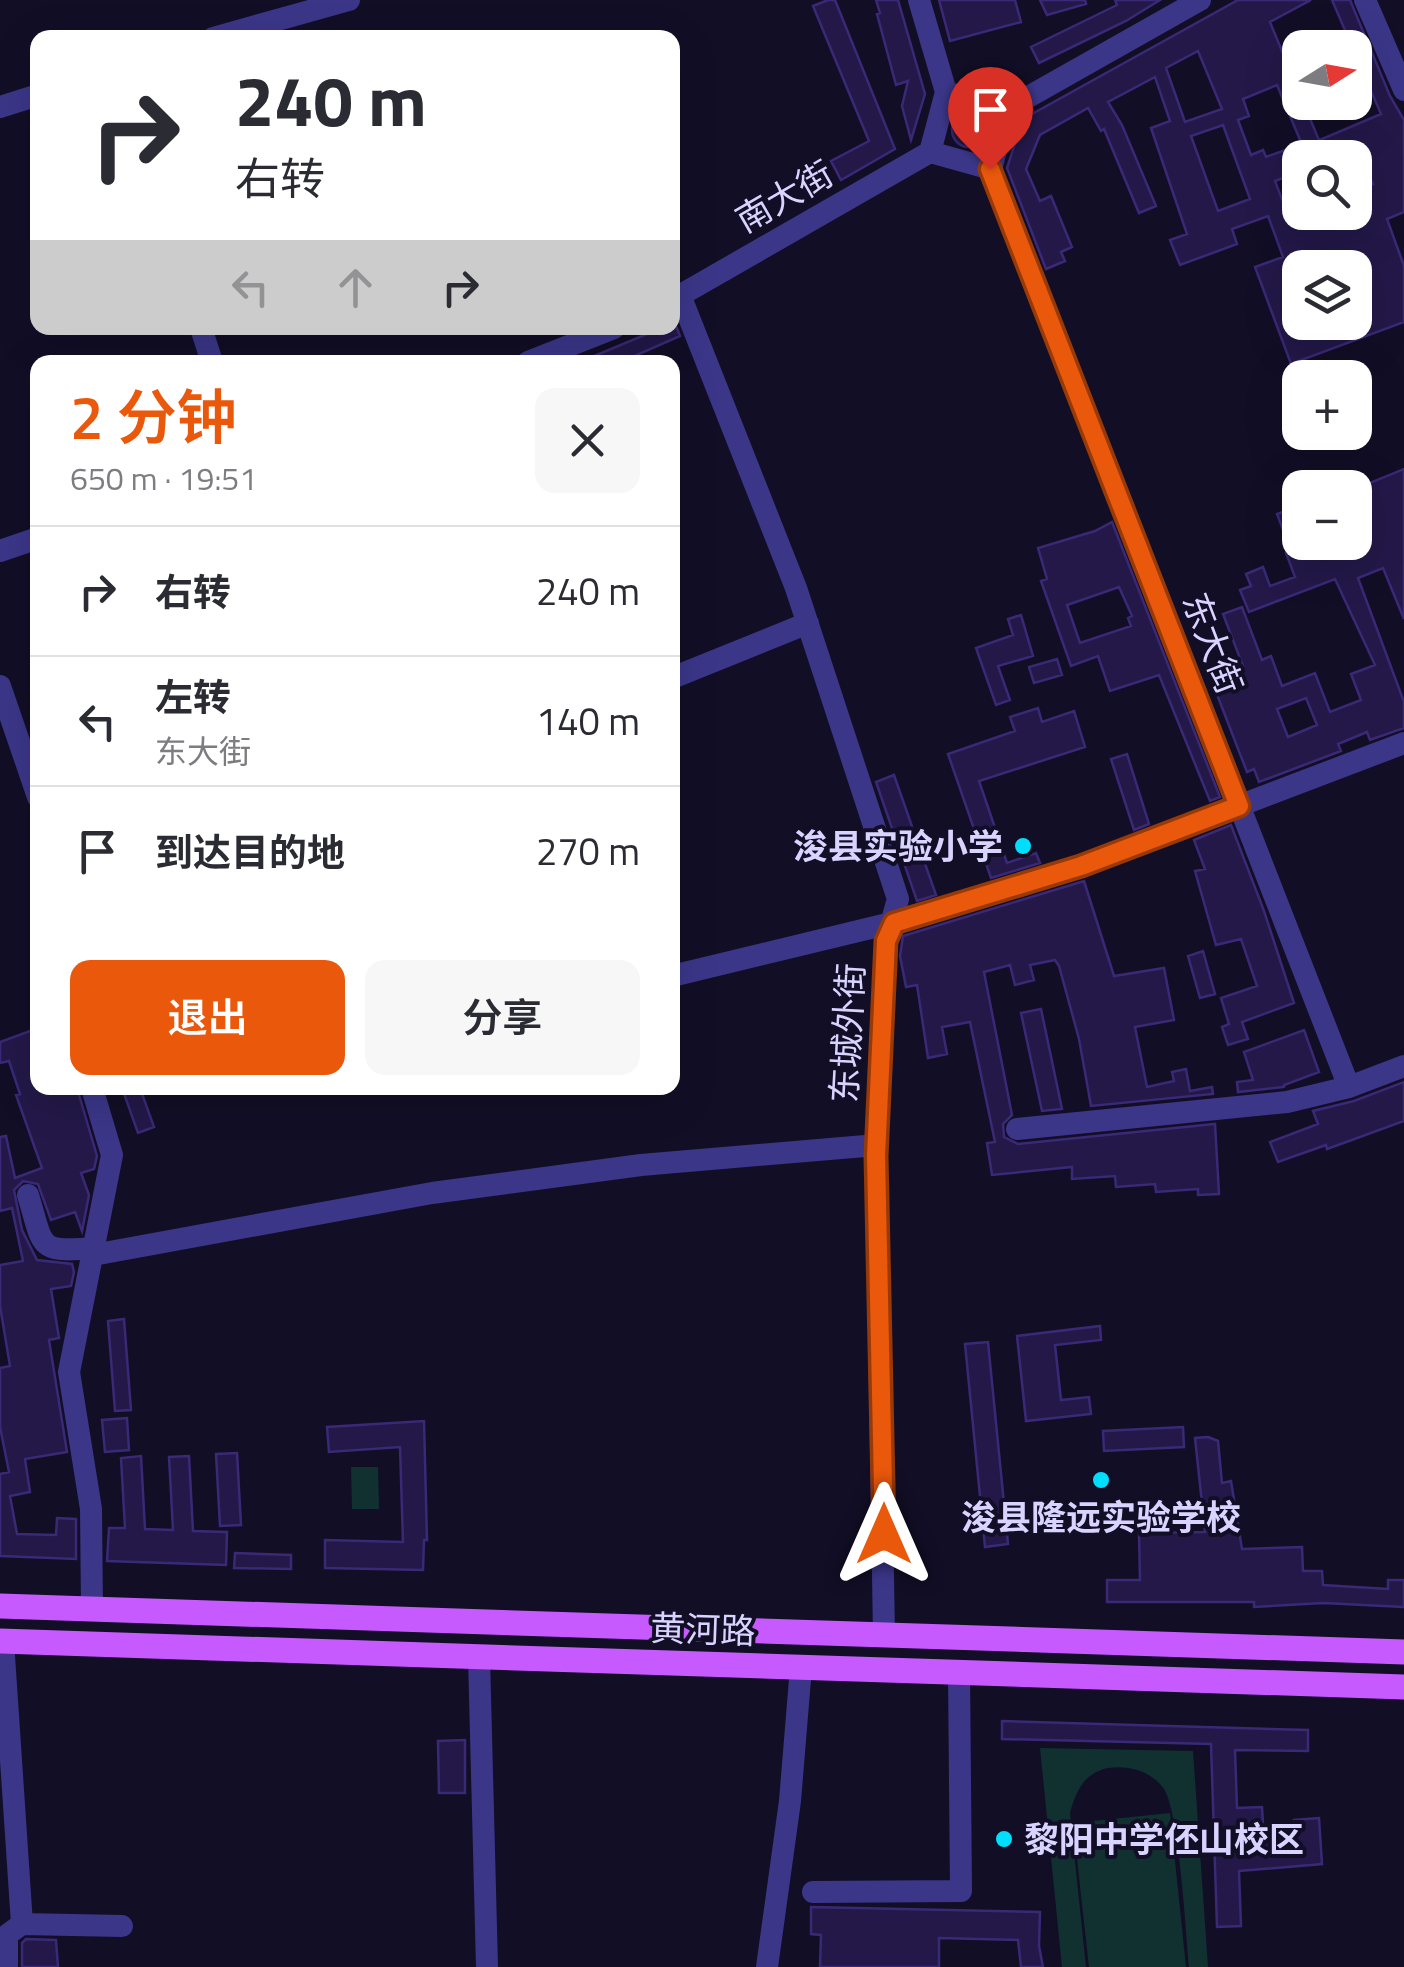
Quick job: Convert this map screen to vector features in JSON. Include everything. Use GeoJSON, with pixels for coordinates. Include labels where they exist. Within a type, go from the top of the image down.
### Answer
{"type":"FeatureCollection","features":[{"type":"Feature","properties":{"kind":"main road","name":"黄河路"},"geometry":{"type":"LineString","coordinates":[[0,1606],[1404,1652]]}},
{"type":"Feature","properties":{"kind":"main road","name":"黄河路"},"geometry":{"type":"LineString","coordinates":[[2,1641],[1404,1688]]}},
{"type":"Feature","properties":{"kind":"street"},"geometry":{"type":"LineString","coordinates":[[241,30],[345,0]]}},
{"type":"Feature","properties":{"kind":"street"},"geometry":{"type":"LineString","coordinates":[[919,0],[946,92],[930,152],[990,169],[1007,108]]}},
{"type":"Feature","properties":{"kind":"street"},"geometry":{"type":"LineString","coordinates":[[946,92],[1007,108],[1200,0]]}},
{"type":"Feature","properties":{"kind":"street"},"geometry":{"type":"LineString","coordinates":[[1365,0],[1404,90]]}},
{"type":"Feature","properties":{"kind":"street"},"geometry":{"type":"LineString","coordinates":[[0,108],[30,98]]}},
{"type":"Feature","properties":{"kind":"street","name":"南大街"},"geometry":{"type":"LineString","coordinates":[[680,295],[930,152]]}},
{"type":"Feature","properties":{"kind":"street","name":"东大街"},"geometry":{"type":"LineString","coordinates":[[990,169],[1349,1087]]}},
{"type":"Feature","properties":{"kind":"street","name":"东城外街"},"geometry":{"type":"LineString","coordinates":[[680,307],[808,624],[898,899],[886,941],[877,1144],[884,1635]]}},
{"type":"Feature","properties":{"kind":"street"},"geometry":{"type":"LineString","coordinates":[[546,355],[596,335]]}},
{"type":"Feature","properties":{"kind":"street"},"geometry":{"type":"LineString","coordinates":[[0,551],[30,541]]}},
{"type":"Feature","properties":{"kind":"street"},"geometry":{"type":"LineString","coordinates":[[680,675],[808,624]]}},
{"type":"Feature","properties":{"kind":"street"},"geometry":{"type":"LineString","coordinates":[[0,686],[30,774]]}},
{"type":"Feature","properties":{"kind":"street"},"geometry":{"type":"LineString","coordinates":[[680,974],[894,923],[1081,866],[1404,744]]}},
{"type":"Feature","properties":{"kind":"street"},"geometry":{"type":"LineString","coordinates":[[1017,1129],[1288,1102],[1349,1087],[1404,1066]]}},
{"type":"Feature","properties":{"kind":"street"},"geometry":{"type":"LineString","coordinates":[[92,1609],[92,1509],[69,1372],[112,1148],[94,1095]]}},
{"type":"Feature","properties":{"kind":"street"},"geometry":{"type":"LineString","coordinates":[[28,1195],[43,1242],[49,1248],[94,1252],[432,1193],[641,1165],[877,1144]]}},
{"type":"Feature","properties":{"kind":"street"},"geometry":{"type":"LineString","coordinates":[[2,1641],[22,1924]]}},
{"type":"Feature","properties":{"kind":"street"},"geometry":{"type":"LineString","coordinates":[[478,1657],[487,1967]]}},
{"type":"Feature","properties":{"kind":"street"},"geometry":{"type":"LineString","coordinates":[[767,1967],[790,1801],[800,1667]]}},
{"type":"Feature","properties":{"kind":"street"},"geometry":{"type":"LineString","coordinates":[[813,1892],[961,1891],[959,1672]]}},
{"type":"Feature","properties":{"kind":"street"},"geometry":{"type":"LineString","coordinates":[[7,1967],[7,1934],[22,1924],[122,1926]]}},
{"type":"Feature","properties":{"kind":"green space"},"geometry":{"type":"Polygon","coordinates":[[[351,1467],[378,1467],[379,1509],[352,1509],[351,1467]]]}},
{"type":"Feature","properties":{"kind":"green space"},"geometry":{"type":"Polygon","coordinates":[[[1040,1748],[1193,1751],[1208,1967],[1189,1967],[1178,1846],[1164,1789],[1146,1774],[1116,1767],[1100,1770],[1087,1779],[1078,1790],[1070,1813],[1086,1967],[1062,1967],[1040,1748]]]}},
{"type":"Feature","properties":{"kind":"green space"},"geometry":{"type":"Polygon","coordinates":[[[1170,1813],[1186,1967],[1089,1967],[1073,1823],[1170,1813]]]}},
{"type":"Feature","properties":{"kind":"building"},"geometry":{"type":"Polygon","coordinates":[[[835,0],[895,149],[841,180],[831,161],[869,141],[813,6],[835,0]]]}},
{"type":"Feature","properties":{"kind":"building"},"geometry":{"type":"Polygon","coordinates":[[[876,0],[898,0],[925,94],[911,140],[902,106],[908,81],[896,85],[876,0]]]}},
{"type":"Feature","properties":{"kind":"building"},"geometry":{"type":"Polygon","coordinates":[[[939,0],[1015,0],[1021,22],[950,41],[939,0]]]}},
{"type":"Feature","properties":{"kind":"building"},"geometry":{"type":"Polygon","coordinates":[[[1040,0],[1085,0],[1086,4],[1047,15],[1040,0]]]}},
{"type":"Feature","properties":{"kind":"building"},"geometry":{"type":"Polygon","coordinates":[[[1115,0],[1160,0],[1039,63],[1031,47],[1117,5],[1115,0]]]}},
{"type":"Feature","properties":{"kind":"building"},"geometry":{"type":"Polygon","coordinates":[[[1238,0],[1311,0],[1270,22],[1282,51],[1282,97],[1277,85],[1243,99],[1249,116],[1238,120],[1251,155],[1263,150],[1266,157],[1282,151],[1282,178],[1275,181],[1282,199],[1282,230],[1372,230],[1372,140],[1320,140],[1381,114],[1372,93],[1372,53],[1404,120],[1404,212],[1387,219],[1404,266],[1404,322],[1372,334],[1372,250],[1282,250],[1282,254],[1268,216],[1232,229],[1237,244],[1180,265],[1170,240],[1187,234],[1151,128],[1170,121],[1155,77],[1108,102],[1122,125],[1156,206],[1139,213],[1104,129],[1101,131],[1088,108],[1040,135],[1026,169],[1040,201],[1051,196],[1072,247],[1061,252],[1065,261],[1046,269],[1007,168],[1023,119],[1238,0]],[[1198,51],[1166,68],[1185,122],[1222,109],[1198,51]],[[1223,125],[1191,136],[1218,211],[1250,199],[1223,125]]]}},
{"type":"Feature","properties":{"kind":"building"},"geometry":{"type":"Polygon","coordinates":[[[1332,0],[1350,0],[1362,30],[1345,30],[1332,0]]]}},
{"type":"Feature","properties":{"kind":"building"},"geometry":{"type":"Polygon","coordinates":[[[969,113],[981,118],[986,130],[981,142],[969,147],[957,142],[952,130],[957,118],[969,113]]]}},
{"type":"Feature","properties":{"kind":"building"},"geometry":{"type":"Polygon","coordinates":[[[1292,120],[1311,120],[1319,140],[1300,140],[1292,120]]]}},
{"type":"Feature","properties":{"kind":"building"},"geometry":{"type":"Polygon","coordinates":[[[1282,257],[1282,340],[1255,267],[1282,257]]]}},
{"type":"Feature","properties":{"kind":"building"},"geometry":{"type":"Polygon","coordinates":[[[644,335],[680,336],[637,355],[597,355],[644,335]]]}},
{"type":"Feature","properties":{"kind":"building"},"geometry":{"type":"Polygon","coordinates":[[[1282,340],[1356,340],[1302,360],[1290,360],[1282,340]]]}},
{"type":"Feature","properties":{"kind":"building"},"geometry":{"type":"Polygon","coordinates":[[[1404,469],[1404,619],[1383,568],[1358,578],[1404,702],[1404,728],[1370,740],[1367,732],[1338,744],[1341,751],[1259,782],[1254,769],[1247,772],[1211,679],[1243,666],[1223,614],[1242,607],[1262,660],[1271,656],[1282,686],[1315,673],[1330,712],[1361,700],[1351,674],[1375,665],[1335,579],[1249,612],[1240,590],[1251,586],[1246,574],[1263,567],[1270,586],[1295,577],[1289,560],[1372,560],[1372,482],[1404,469]],[[1306,698],[1277,709],[1288,737],[1317,725],[1306,698]]]}},
{"type":"Feature","properties":{"kind":"building"},"geometry":{"type":"Polygon","coordinates":[[[1112,522],[1220,797],[1210,801],[1159,675],[1110,691],[1098,656],[1071,666],[1041,581],[1047,579],[1038,548],[1112,522]],[[1119,587],[1067,605],[1080,643],[1131,626],[1128,618],[1132,616],[1119,587]]]}},
{"type":"Feature","properties":{"kind":"building"},"geometry":{"type":"Polygon","coordinates":[[[1021,615],[1033,656],[998,666],[1010,700],[996,705],[976,648],[1013,635],[1008,619],[1021,615]]]}},
{"type":"Feature","properties":{"kind":"building"},"geometry":{"type":"Polygon","coordinates":[[[1057,659],[1062,675],[1034,683],[1029,667],[1057,659]]]}},
{"type":"Feature","properties":{"kind":"building"},"geometry":{"type":"Polygon","coordinates":[[[1038,708],[1042,722],[1074,711],[1085,747],[979,781],[1007,863],[1036,853],[1040,863],[991,878],[948,754],[1015,731],[1010,717],[1038,708]]]}},
{"type":"Feature","properties":{"kind":"building"},"geometry":{"type":"Polygon","coordinates":[[[1127,754],[1149,824],[1134,830],[1111,759],[1127,754]]]}},
{"type":"Feature","properties":{"kind":"building"},"geometry":{"type":"Polygon","coordinates":[[[894,775],[936,895],[917,901],[876,782],[894,775]]]}},
{"type":"Feature","properties":{"kind":"building"},"geometry":{"type":"Polygon","coordinates":[[[1231,825],[1294,1003],[1242,1022],[1248,1039],[1228,1045],[1222,1027],[1229,1024],[1221,998],[1257,986],[1241,939],[1216,945],[1195,871],[1205,869],[1194,840],[1231,825]]]}},
{"type":"Feature","properties":{"kind":"building"},"geometry":{"type":"Polygon","coordinates":[[[1084,881],[1114,976],[1164,968],[1174,1020],[1135,1027],[1147,1087],[1174,1081],[1172,1072],[1186,1069],[1190,1091],[1212,1087],[1213,1094],[1091,1106],[1079,1039],[1059,966],[1055,960],[1030,965],[1034,980],[1015,985],[1010,965],[984,972],[1012,1115],[1003,1124],[1004,1137],[1018,1144],[1215,1124],[1219,1194],[1198,1195],[1198,1189],[1156,1192],[1155,1184],[1116,1187],[1115,1176],[1072,1179],[1072,1167],[992,1175],[987,1143],[995,1142],[970,1022],[942,1027],[947,1054],[928,1058],[917,985],[906,987],[900,956],[903,936],[1084,881]]]}},
{"type":"Feature","properties":{"kind":"building"},"geometry":{"type":"Polygon","coordinates":[[[1203,951],[1215,994],[1200,998],[1188,956],[1203,951]]]}},
{"type":"Feature","properties":{"kind":"building"},"geometry":{"type":"Polygon","coordinates":[[[1041,1009],[1062,1109],[1042,1111],[1021,1013],[1041,1009]]]}},
{"type":"Feature","properties":{"kind":"building"},"geometry":{"type":"Polygon","coordinates":[[[1304,1030],[1319,1072],[1284,1087],[1238,1092],[1237,1082],[1253,1080],[1244,1052],[1304,1030]]]}},
{"type":"Feature","properties":{"kind":"building"},"geometry":{"type":"Polygon","coordinates":[[[30,1031],[30,1095],[79,1095],[97,1156],[94,1169],[81,1173],[89,1195],[82,1231],[75,1212],[51,1220],[38,1184],[23,1181],[14,1190],[22,1230],[37,1260],[72,1264],[74,1272],[71,1286],[51,1289],[59,1338],[49,1340],[67,1452],[25,1459],[30,1492],[10,1496],[17,1534],[56,1535],[57,1518],[76,1519],[76,1559],[0,1556],[0,1474],[9,1472],[0,1427],[0,1368],[10,1366],[0,1306],[0,1265],[23,1261],[12,1208],[0,1211],[0,1137],[6,1136],[15,1178],[42,1168],[16,1095],[20,1094],[9,1061],[0,1063],[0,1042],[30,1031]]]}},
{"type":"Feature","properties":{"kind":"building"},"geometry":{"type":"Polygon","coordinates":[[[1404,1082],[1404,1121],[1278,1162],[1270,1142],[1318,1124],[1313,1111],[1404,1082]]]}},
{"type":"Feature","properties":{"kind":"building"},"geometry":{"type":"Polygon","coordinates":[[[124,1095],[143,1095],[154,1127],[138,1133],[124,1095]]]}},
{"type":"Feature","properties":{"kind":"building"},"geometry":{"type":"Polygon","coordinates":[[[124,1319],[131,1410],[115,1411],[108,1321],[124,1319]]]}},
{"type":"Feature","properties":{"kind":"building"},"geometry":{"type":"Polygon","coordinates":[[[1100,1326],[1101,1340],[1055,1345],[1061,1400],[1089,1397],[1091,1414],[1026,1421],[1017,1336],[1100,1326]]]}},
{"type":"Feature","properties":{"kind":"building"},"geometry":{"type":"Polygon","coordinates":[[[988,1342],[1008,1544],[985,1547],[965,1344],[988,1342]]]}},
{"type":"Feature","properties":{"kind":"building"},"geometry":{"type":"Polygon","coordinates":[[[127,1418],[129,1450],[105,1452],[102,1420],[127,1418]]]}},
{"type":"Feature","properties":{"kind":"building"},"geometry":{"type":"Polygon","coordinates":[[[424,1421],[427,1540],[423,1570],[325,1568],[325,1540],[403,1542],[400,1447],[329,1452],[327,1427],[424,1421]]]}},
{"type":"Feature","properties":{"kind":"building"},"geometry":{"type":"Polygon","coordinates":[[[1183,1427],[1184,1447],[1104,1451],[1103,1431],[1183,1427]]]}},
{"type":"Feature","properties":{"kind":"building"},"geometry":{"type":"Polygon","coordinates":[[[1195,1438],[1218,1441],[1222,1483],[1231,1481],[1242,1549],[1302,1547],[1303,1571],[1322,1571],[1323,1585],[1388,1589],[1388,1580],[1404,1580],[1404,1607],[1107,1602],[1107,1580],[1140,1580],[1139,1533],[1205,1532],[1195,1438]]]}},
{"type":"Feature","properties":{"kind":"building"},"geometry":{"type":"Polygon","coordinates":[[[237,1453],[241,1525],[220,1526],[216,1454],[237,1453]]]}},
{"type":"Feature","properties":{"kind":"building"},"geometry":{"type":"Polygon","coordinates":[[[141,1456],[145,1529],[173,1530],[169,1457],[189,1456],[193,1531],[227,1532],[226,1565],[107,1561],[109,1528],[125,1528],[121,1458],[141,1456]]]}},
{"type":"Feature","properties":{"kind":"building"},"geometry":{"type":"Polygon","coordinates":[[[235,1553],[291,1555],[291,1569],[234,1568],[235,1553]]]}},
{"type":"Feature","properties":{"kind":"building"},"geometry":{"type":"Polygon","coordinates":[[[1002,1721],[1308,1730],[1308,1751],[1235,1750],[1237,1808],[1262,1807],[1264,1841],[1295,1838],[1294,1820],[1319,1818],[1322,1864],[1239,1871],[1241,1926],[1217,1927],[1211,1744],[1002,1739],[1002,1721]]]}},
{"type":"Feature","properties":{"kind":"building"},"geometry":{"type":"Polygon","coordinates":[[[465,1740],[465,1793],[439,1793],[438,1741],[465,1740]]]}},
{"type":"Feature","properties":{"kind":"building"},"geometry":{"type":"Polygon","coordinates":[[[811,1907],[1040,1912],[1043,1967],[1021,1967],[1018,1940],[939,1938],[939,1967],[820,1967],[821,1935],[811,1934],[811,1907]]]}},
{"type":"Feature","properties":{"kind":"building"},"geometry":{"type":"Polygon","coordinates":[[[26,1939],[56,1940],[58,1967],[22,1967],[22,1943],[26,1939]]]}},
{"type":"Feature","properties":{"kind":"place","name":"浚县实验小学"},"geometry":{"type":"Point","coordinates":[1023,846]}},
{"type":"Feature","properties":{"kind":"place","name":"浚县隆远实验学校"},"geometry":{"type":"Point","coordinates":[1101,1480]}},
{"type":"Feature","properties":{"kind":"place","name":"黎阳中学伾山校区"},"geometry":{"type":"Point","coordinates":[1004,1839]}},
{"type":"Feature","properties":{"kind":"route"},"geometry":{"type":"LineString","coordinates":[[884,1534],[876,1156],[886,941],[894,923],[1081,866],[1239,806],[990,169]]}}]}
